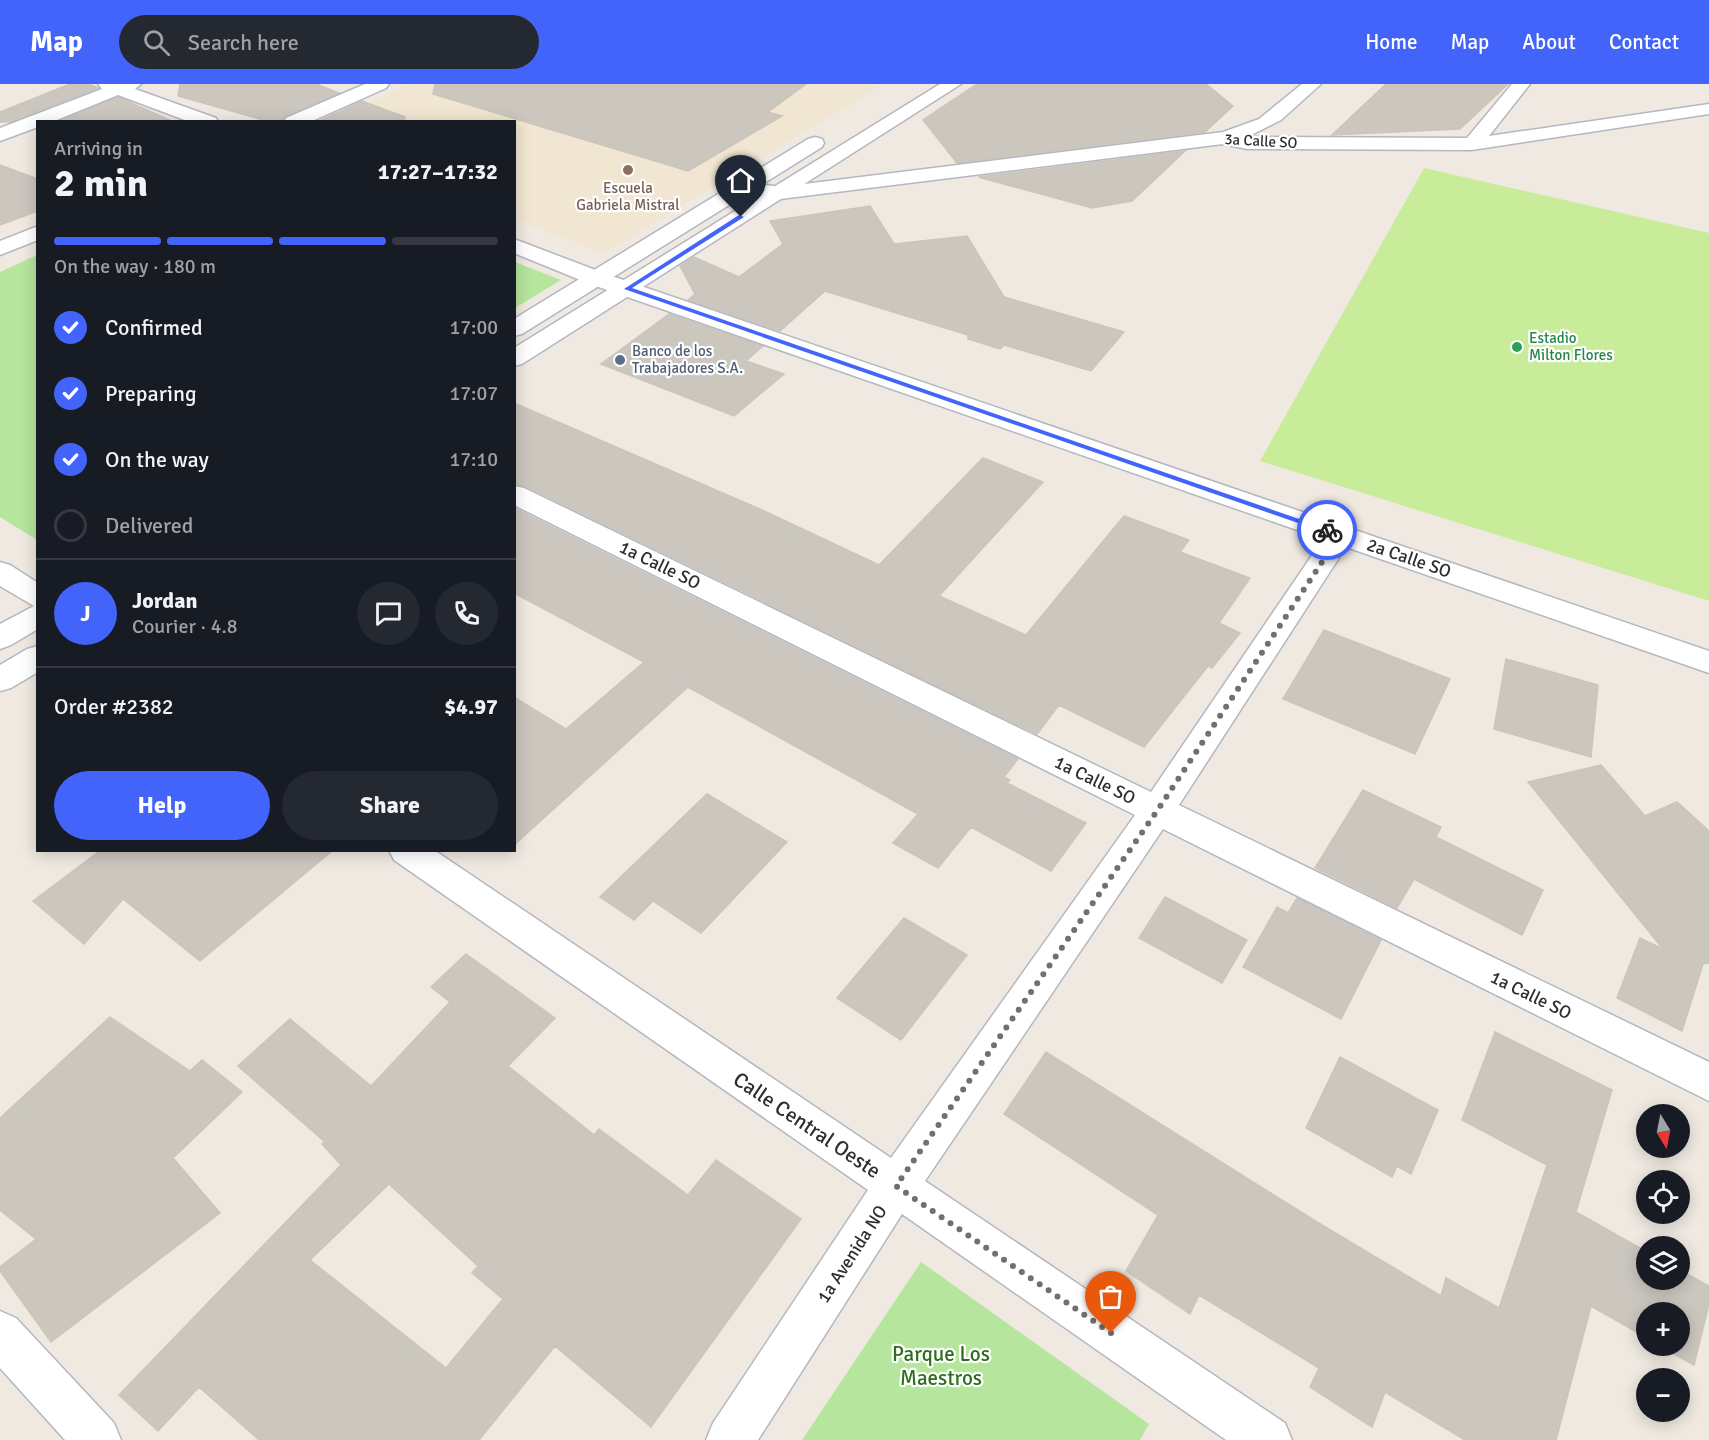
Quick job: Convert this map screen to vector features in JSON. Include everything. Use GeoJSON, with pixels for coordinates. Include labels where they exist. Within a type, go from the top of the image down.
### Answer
{"type":"FeatureCollection","features":[{"type":"Feature","properties":{"kind":"street"},"geometry":{"type":"LineString","coordinates":[[271,120],[352,84]]}},
{"type":"Feature","properties":{"kind":"street"},"geometry":{"type":"LineString","coordinates":[[298,120],[381,84]]}},
{"type":"Feature","properties":{"kind":"street"},"geometry":{"type":"LineString","coordinates":[[516,358],[952,84]]}},
{"type":"Feature","properties":{"kind":"street"},"geometry":{"type":"LineString","coordinates":[[1223,138],[1247,132],[1270,122],[1312,84]]}},
{"type":"Feature","properties":{"kind":"street"},"geometry":{"type":"LineString","coordinates":[[1472,144],[1521,84]]}},
{"type":"Feature","properties":{"kind":"street"},"geometry":{"type":"LineString","coordinates":[[36,120],[118,86],[204,120]]}},
{"type":"Feature","properties":{"kind":"street","name":"3a Calle SO"},"geometry":{"type":"LineString","coordinates":[[743,188],[780,193],[1223,138],[1247,143],[1472,144],[1709,108]]}},
{"type":"Feature","properties":{"kind":"street"},"geometry":{"type":"LineString","coordinates":[[0,135],[36,120]]}},
{"type":"Feature","properties":{"kind":"street"},"geometry":{"type":"LineString","coordinates":[[516,328],[832,133]]}},
{"type":"Feature","properties":{"kind":"street"},"geometry":{"type":"LineString","coordinates":[[0,249],[36,233]]}},
{"type":"Feature","properties":{"kind":"street","name":"2a Calle SO"},"geometry":{"type":"LineString","coordinates":[[516,246],[598,279],[1709,662]]}},
{"type":"Feature","properties":{"kind":"street","name":"1a Calle SO"},"geometry":{"type":"LineString","coordinates":[[516,495],[1709,1082]]}},
{"type":"Feature","properties":{"kind":"street","name":"1a Avenida NO"},"geometry":{"type":"LineString","coordinates":[[730,1440],[896,1186],[1157,811],[1340,535]]}},
{"type":"Feature","properties":{"kind":"street"},"geometry":{"type":"LineString","coordinates":[[0,572],[36,596]]}},
{"type":"Feature","properties":{"kind":"street"},"geometry":{"type":"LineString","coordinates":[[0,638],[36,616]]}},
{"type":"Feature","properties":{"kind":"street"},"geometry":{"type":"LineString","coordinates":[[0,680],[36,658]]}},
{"type":"Feature","properties":{"kind":"street","name":"Calle Central Oeste"},"geometry":{"type":"LineString","coordinates":[[409,852],[1268,1440]]}},
{"type":"Feature","properties":{"kind":"street"},"geometry":{"type":"LineString","coordinates":[[0,1334],[97,1440]]}},
{"type":"Feature","properties":{"kind":"shaded area","name":"Escuela Gabriela Mistral"},"geometry":{"type":"Polygon","coordinates":[[[409,84],[868,84],[878,87],[604,253],[516,219],[516,120],[332,120],[409,84]]]}},
{"type":"Feature","properties":{"kind":"green space","name":"Estadio Milton Flores"},"geometry":{"type":"Polygon","coordinates":[[[1424,168],[1709,233],[1709,601],[1260,461],[1424,168]]]}},
{"type":"Feature","properties":{"kind":"green space"},"geometry":{"type":"Polygon","coordinates":[[[36,255],[36,539],[0,517],[0,272],[36,255]]]}},
{"type":"Feature","properties":{"kind":"green space"},"geometry":{"type":"Polygon","coordinates":[[[516,262],[561,280],[516,307],[516,262]]]}},
{"type":"Feature","properties":{"kind":"green space","name":"Parque Los Maestros"},"geometry":{"type":"Polygon","coordinates":[[[921,1262],[1149,1424],[1140,1440],[802,1440],[921,1262]]]}},
{"type":"Feature","properties":{"kind":"building"},"geometry":{"type":"Polygon","coordinates":[[[70,84],[89,84],[98,88],[11,122],[0,122],[0,112],[70,84]]]}},
{"type":"Feature","properties":{"kind":"building"},"geometry":{"type":"Polygon","coordinates":[[[180,84],[316,84],[339,93],[285,116],[283,120],[263,120],[178,96],[180,84]]]}},
{"type":"Feature","properties":{"kind":"building"},"geometry":{"type":"Polygon","coordinates":[[[435,84],[806,84],[768,112],[782,116],[688,171],[433,94],[435,84]]]}},
{"type":"Feature","properties":{"kind":"building"},"geometry":{"type":"Polygon","coordinates":[[[977,84],[1206,84],[1233,106],[1205,132],[957,163],[923,120],[977,84]]]}},
{"type":"Feature","properties":{"kind":"building"},"geometry":{"type":"Polygon","coordinates":[[[1386,84],[1508,84],[1460,129],[1332,135],[1386,84]]]}},
{"type":"Feature","properties":{"kind":"building"},"geometry":{"type":"Polygon","coordinates":[[[118,97],[170,120],[64,120],[118,97]]]}},
{"type":"Feature","properties":{"kind":"building"},"geometry":{"type":"Polygon","coordinates":[[[362,101],[405,117],[404,120],[321,120],[362,101]]]}},
{"type":"Feature","properties":{"kind":"building"},"geometry":{"type":"Polygon","coordinates":[[[1185,151],[1132,201],[1092,208],[978,177],[1185,151]]]}},
{"type":"Feature","properties":{"kind":"building"},"geometry":{"type":"Polygon","coordinates":[[[0,165],[36,178],[36,212],[0,225],[0,165]]]}},
{"type":"Feature","properties":{"kind":"building"},"geometry":{"type":"Polygon","coordinates":[[[870,206],[894,244],[967,236],[1004,297],[1124,332],[1091,371],[1004,345],[1000,349],[968,339],[968,335],[825,291],[780,331],[688,300],[695,294],[680,266],[694,257],[739,277],[783,244],[770,221],[870,206]]]}},
{"type":"Feature","properties":{"kind":"building"},"geometry":{"type":"Polygon","coordinates":[[[669,314],[763,346],[746,361],[784,374],[734,416],[601,364],[669,314]]]}},
{"type":"Feature","properties":{"kind":"building"},"geometry":{"type":"Polygon","coordinates":[[[516,404],[762,510],[879,565],[983,458],[1043,482],[939,596],[1026,635],[1124,516],[1189,540],[1180,552],[1250,578],[1219,623],[1240,633],[1212,668],[1208,666],[1144,747],[1059,705],[1037,734],[525,486],[516,484],[516,404]]]}},
{"type":"Feature","properties":{"kind":"building"},"geometry":{"type":"Polygon","coordinates":[[[516,509],[1018,759],[1004,777],[1010,780],[1007,783],[1086,823],[1051,871],[971,827],[938,868],[893,843],[918,814],[688,687],[516,843],[516,698],[566,729],[644,662],[516,594],[516,509]]]}},
{"type":"Feature","properties":{"kind":"building"},"geometry":{"type":"Polygon","coordinates":[[[1324,630],[1450,679],[1415,754],[1283,699],[1324,630]]]}},
{"type":"Feature","properties":{"kind":"building"},"geometry":{"type":"Polygon","coordinates":[[[1506,659],[1598,685],[1591,757],[1494,729],[1506,659]]]}},
{"type":"Feature","properties":{"kind":"building"},"geometry":{"type":"Polygon","coordinates":[[[1601,765],[1645,816],[1677,802],[1709,831],[1709,963],[1703,964],[1682,1031],[1617,998],[1640,938],[1663,949],[1528,782],[1601,765]]]}},
{"type":"Feature","properties":{"kind":"building"},"geometry":{"type":"Polygon","coordinates":[[[1363,790],[1441,827],[1436,837],[1543,890],[1522,935],[1414,879],[1397,908],[1315,868],[1363,790]]]}},
{"type":"Feature","properties":{"kind":"building"},"geometry":{"type":"Polygon","coordinates":[[[707,794],[787,842],[701,933],[653,901],[634,920],[600,897],[707,794]]]}},
{"type":"Feature","properties":{"kind":"building"},"geometry":{"type":"Polygon","coordinates":[[[98,852],[331,852],[200,961],[123,899],[84,944],[33,901],[98,852]]]}},
{"type":"Feature","properties":{"kind":"building"},"geometry":{"type":"Polygon","coordinates":[[[1165,897],[1247,940],[1222,983],[1139,938],[1165,897]]]}},
{"type":"Feature","properties":{"kind":"building"},"geometry":{"type":"Polygon","coordinates":[[[1297,898],[1381,940],[1341,1019],[1243,967],[1277,907],[1288,913],[1297,898]]]}},
{"type":"Feature","properties":{"kind":"building"},"geometry":{"type":"Polygon","coordinates":[[[904,918],[967,955],[901,1040],[837,998],[904,918]]]}},
{"type":"Feature","properties":{"kind":"building"},"geometry":{"type":"Polygon","coordinates":[[[466,954],[555,1018],[508,1066],[594,1135],[599,1129],[688,1195],[716,1160],[801,1219],[651,1427],[555,1346],[479,1440],[259,1440],[199,1387],[158,1431],[119,1395],[341,1165],[322,1144],[325,1142],[238,1066],[290,1019],[371,1086],[450,1002],[431,987],[466,954]],[[389,1184],[310,1260],[446,1368],[503,1299],[472,1273],[478,1266],[389,1184]]]}},
{"type":"Feature","properties":{"kind":"building"},"geometry":{"type":"Polygon","coordinates":[[[110,1017],[190,1071],[202,1060],[242,1092],[173,1158],[220,1213],[51,1342],[0,1271],[0,1267],[36,1239],[0,1210],[0,1118],[110,1017]]]}},
{"type":"Feature","properties":{"kind":"building"},"geometry":{"type":"Polygon","coordinates":[[[1495,1032],[1612,1090],[1576,1212],[1636,1246],[1636,1290],[1690,1290],[1690,1276],[1709,1286],[1709,1304],[1694,1365],[1678,1356],[1690,1356],[1690,1302],[1636,1302],[1636,1332],[1591,1306],[1556,1440],[1465,1440],[1385,1392],[1372,1427],[1310,1387],[1319,1368],[1199,1295],[1190,1314],[1126,1271],[1158,1215],[1004,1114],[1046,1052],[1317,1222],[1441,1296],[1446,1278],[1499,1308],[1547,1165],[1462,1120],[1495,1032]]]}},
{"type":"Feature","properties":{"kind":"building"},"geometry":{"type":"Polygon","coordinates":[[[1340,1057],[1438,1110],[1411,1174],[1397,1166],[1392,1177],[1306,1128],[1340,1057]]]}},
{"type":"Feature","properties":{"kind":"way so far"},"geometry":{"type":"LineString","coordinates":[[1111,1333],[896,1186],[1157,811],[1340,535],[1327,530]]}},
{"type":"Feature","properties":{"kind":"place","name":"Escuela Gabriela Mistral"},"geometry":{"type":"Point","coordinates":[628,170]}},
{"type":"Feature","properties":{"kind":"place","name":"Estadio Milton Flores"},"geometry":{"type":"Point","coordinates":[1517,347]}},
{"type":"Feature","properties":{"kind":"place","name":"Banco de los Trabajadores S.A."},"geometry":{"type":"Point","coordinates":[620,360]}},
{"type":"Feature","properties":{"kind":"route"},"geometry":{"type":"LineString","coordinates":[[741,217],[627,289],[1327,530]]}}]}
